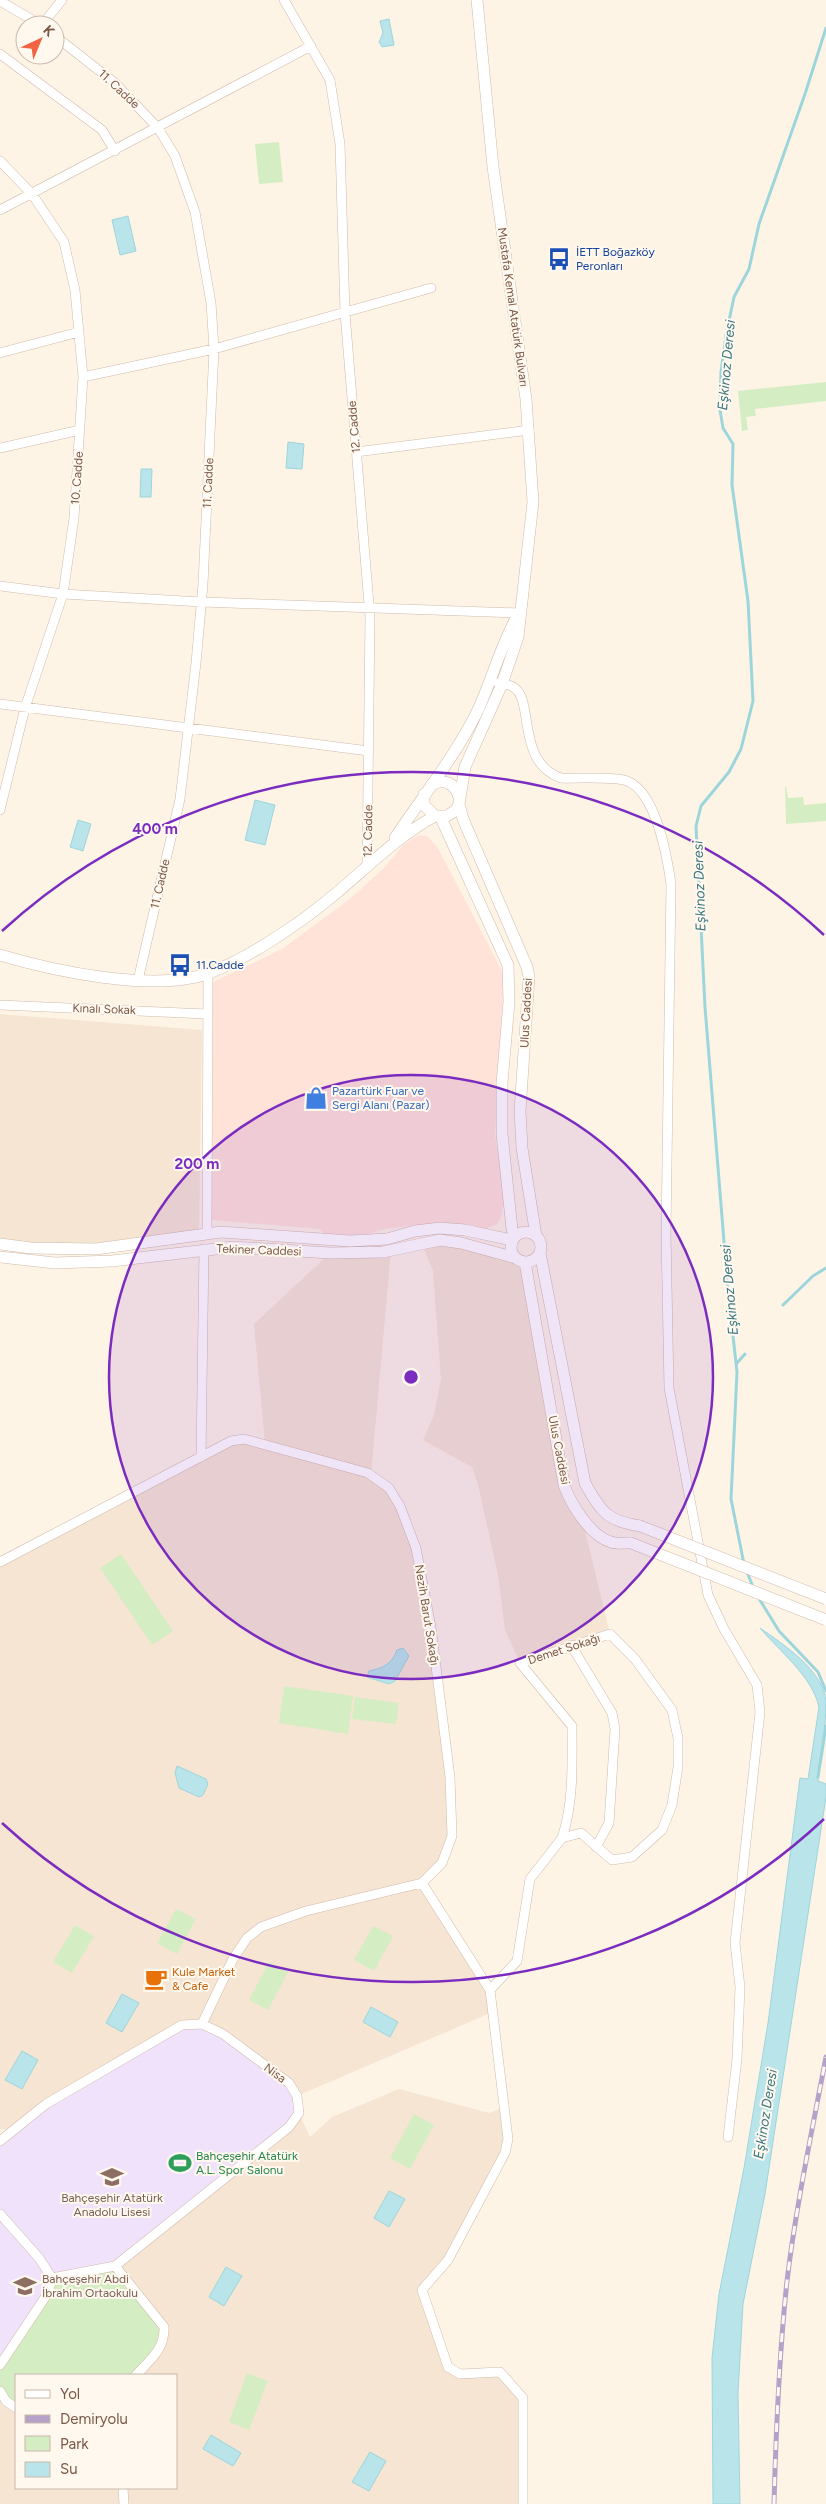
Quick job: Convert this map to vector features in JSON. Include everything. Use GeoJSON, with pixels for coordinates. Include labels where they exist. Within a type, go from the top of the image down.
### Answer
{"type":"FeatureCollection","features":[{"type":"Feature","properties":{"kind":"street"},"geometry":{"type":"LineString","coordinates":[[50,15],[62,0]]}},
{"type":"Feature","properties":{"kind":"street","name":"12. Cadde"},"geometry":{"type":"LineString","coordinates":[[284,0],[330,80],[340,144],[346,313],[370,609],[367,867]]}},
{"type":"Feature","properties":{"kind":"street","name":"Mustafa Kemal Atatürk Bulvarı"},"geometry":{"type":"LineString","coordinates":[[459,800],[465,767],[496,682],[507,633],[519,613],[533,502],[526,399],[493,167],[477,0]]}},
{"type":"Feature","properties":{"kind":"street"},"geometry":{"type":"LineString","coordinates":[[0,1],[24,15]]}},
{"type":"Feature","properties":{"kind":"street","name":"11. Cadde"},"geometry":{"type":"LineString","coordinates":[[65,44],[116,83],[158,128],[175,156],[194,212],[211,303],[214,349],[202,602],[180,798],[138,980]]}},
{"type":"Feature","properties":{"kind":"street"},"geometry":{"type":"LineString","coordinates":[[0,210],[311,46]]}},
{"type":"Feature","properties":{"kind":"street"},"geometry":{"type":"LineString","coordinates":[[0,54],[102,130],[115,151]]}},
{"type":"Feature","properties":{"kind":"street","name":"10. Cadde"},"geometry":{"type":"LineString","coordinates":[[0,161],[32,194],[64,242],[75,290],[83,377],[74,518],[63,594],[25,708],[0,810]]}},
{"type":"Feature","properties":{"kind":"street"},"geometry":{"type":"LineString","coordinates":[[83,377],[214,349],[431,288]]}},
{"type":"Feature","properties":{"kind":"street"},"geometry":{"type":"LineString","coordinates":[[0,353],[79,332]]}},
{"type":"Feature","properties":{"kind":"street"},"geometry":{"type":"LineString","coordinates":[[0,448],[80,430]]}},
{"type":"Feature","properties":{"kind":"street"},"geometry":{"type":"LineString","coordinates":[[356,452],[529,430]]}},
{"type":"Feature","properties":{"kind":"street"},"geometry":{"type":"LineString","coordinates":[[0,586],[63,594],[202,602],[519,613]]}},
{"type":"Feature","properties":{"kind":"street"},"geometry":{"type":"LineString","coordinates":[[496,682],[514,687],[520,694],[529,740],[544,769],[561,778],[625,780],[636,785],[653,811],[668,859],[672,884],[666,1233],[669,1388],[708,1595],[724,1629],[757,1685],[760,1712],[735,1943],[740,1987],[737,2059],[728,2137]]}},
{"type":"Feature","properties":{"kind":"street","name":"Mustafa Kemal Atatürk Bulvarı"},"geometry":{"type":"LineString","coordinates":[[391,844],[454,754],[496,682]]}},
{"type":"Feature","properties":{"kind":"street"},"geometry":{"type":"LineString","coordinates":[[0,704],[369,751]]}},
{"type":"Feature","properties":{"kind":"street"},"geometry":{"type":"LineString","coordinates":[[0,955],[41,967],[93,976],[138,980],[173,979],[208,974],[249,954],[333,897],[391,844],[438,817],[453,813],[459,800],[454,786],[449,783],[437,782],[428,789],[424,805],[438,817]]}},
{"type":"Feature","properties":{"kind":"street","name":"Ulus Caddesi"},"geometry":{"type":"LineString","coordinates":[[459,800],[463,819],[527,967],[522,1148],[536,1236],[541,1244],[540,1253],[585,1483],[594,1500],[617,1523],[640,1526],[826,1599]]}},
{"type":"Feature","properties":{"kind":"street","name":"Ulus Caddesi"},"geometry":{"type":"LineString","coordinates":[[438,817],[508,965],[510,995],[502,1083],[502,1134],[514,1238],[511,1250],[521,1260],[567,1494],[571,1503],[582,1518],[597,1533],[611,1542],[631,1543],[826,1620]]}},
{"type":"Feature","properties":{"kind":"street"},"geometry":{"type":"LineString","coordinates":[[208,974],[208,1234]]}},
{"type":"Feature","properties":{"kind":"street","name":"Kınalı Sokak"},"geometry":{"type":"LineString","coordinates":[[0,1005],[207,1014]]}},
{"type":"Feature","properties":{"kind":"street","name":"Tekiner Caddesi"},"geometry":{"type":"LineString","coordinates":[[0,1244],[40,1249],[96,1249],[234,1232],[350,1241],[387,1239],[415,1231],[440,1228],[514,1238]]}},
{"type":"Feature","properties":{"kind":"street"},"geometry":{"type":"LineString","coordinates":[[514,1238],[528,1232],[536,1236]]}},
{"type":"Feature","properties":{"kind":"street","name":"Tekiner Caddesi"},"geometry":{"type":"LineString","coordinates":[[0,1257],[42,1262],[103,1262],[233,1247],[323,1253],[390,1251],[450,1240],[521,1260]]}},
{"type":"Feature","properties":{"kind":"street"},"geometry":{"type":"LineString","coordinates":[[201,1457],[204,1249]]}},
{"type":"Feature","properties":{"kind":"street"},"geometry":{"type":"LineString","coordinates":[[521,1260],[534,1260],[540,1253]]}},
{"type":"Feature","properties":{"kind":"street","name":"Nezih Barut Sokağı"},"geometry":{"type":"LineString","coordinates":[[0,1562],[201,1457],[231,1442],[244,1439],[265,1443],[368,1473],[389,1488],[400,1506],[416,1548],[431,1628],[450,1777],[452,1836],[442,1863],[422,1883]]}},
{"type":"Feature","properties":{"kind":"street","name":"Demet Sokağı"},"geometry":{"type":"LineString","coordinates":[[490,1990],[517,1961],[530,1879],[562,1838],[570,1799],[572,1726],[520,1663],[610,1634],[635,1659],[672,1710],[678,1738],[678,1767],[672,1805],[662,1830],[632,1857],[612,1860],[581,1833],[562,1838]]}},
{"type":"Feature","properties":{"kind":"street"},"geometry":{"type":"LineString","coordinates":[[571,1645],[612,1713],[615,1729],[609,1823],[596,1846]]}},
{"type":"Feature","properties":{"kind":"street"},"geometry":{"type":"LineString","coordinates":[[0,2141],[46,2104],[182,2025],[202,2024],[233,1959],[247,1938],[261,1927],[306,1911],[422,1883],[490,1990],[508,2139],[506,2152],[448,2260],[422,2290],[448,2367],[460,2374],[500,2372],[523,2398],[523,2504]]}},
{"type":"Feature","properties":{"kind":"street","name":"Nisa"},"geometry":{"type":"LineString","coordinates":[[52,2278],[115,2266],[289,2127],[299,2113],[297,2096],[289,2083],[223,2034],[202,2024]]}},
{"type":"Feature","properties":{"kind":"street"},"geometry":{"type":"LineString","coordinates":[[0,2214],[39,2258],[52,2278],[48,2293],[0,2364]]}},
{"type":"Feature","properties":{"kind":"street"},"geometry":{"type":"LineString","coordinates":[[115,2266],[164,2327],[165,2339],[159,2350],[137,2374]]}},
{"type":"Feature","properties":{"kind":"street"},"geometry":{"type":"LineString","coordinates":[[0,2391],[6,2401],[15,2407]]}},
{"type":"Feature","properties":{"kind":"street"},"geometry":{"type":"LineString","coordinates":[[123,2489],[124,2504]]}},
{"type":"Feature","properties":{"kind":"shaded area"},"geometry":{"type":"Polygon","coordinates":[[[419,835],[427,836],[438,848],[502,971],[504,982],[495,1134],[504,1198],[501,1218],[496,1225],[485,1229],[434,1223],[385,1229],[369,1234],[335,1236],[325,1235],[319,1229],[212,1220],[213,982],[282,949],[351,898],[383,869],[404,844],[419,835]]]}},
{"type":"Feature","properties":{"kind":"shaded area"},"geometry":{"type":"Polygon","coordinates":[[[0,1014],[202,1030],[199,1235],[115,1248],[0,1244],[0,1014]]]}},
{"type":"Feature","properties":{"kind":"shaded area"},"geometry":{"type":"Polygon","coordinates":[[[431,1242],[520,1261],[564,1485],[582,1518],[610,1634],[520,1663],[505,1630],[498,1575],[478,1484],[472,1467],[423,1440],[434,1415],[441,1379],[433,1271],[422,1244],[431,1242]]]}},
{"type":"Feature","properties":{"kind":"shaded area"},"geometry":{"type":"Polygon","coordinates":[[[391,1251],[371,1474],[389,1488],[416,1548],[450,1777],[448,1848],[422,1884],[490,1990],[493,2012],[297,2096],[12,2130],[0,2129],[0,1562],[231,1441],[265,1443],[254,1324],[330,1253],[391,1251]]]}},
{"type":"Feature","properties":{"kind":"shaded area","name":"Bahçeşehir Atatürk Anadolu Lisesi"},"geometry":{"type":"Polygon","coordinates":[[[202,2024],[289,2083],[299,2113],[0,2365],[0,2141],[12,2130],[182,2025],[202,2024]]]}},
{"type":"Feature","properties":{"kind":"shaded area"},"geometry":{"type":"Polygon","coordinates":[[[399,2089],[489,2113],[504,2107],[508,2139],[448,2260],[422,2290],[448,2367],[460,2374],[500,2372],[523,2398],[523,2504],[0,2504],[0,2391],[15,2407],[15,2489],[178,2489],[178,2374],[136,2374],[115,2266],[299,2113],[310,2137],[332,2117],[399,2089]]]}},
{"type":"Feature","properties":{"kind":"green space"},"geometry":{"type":"Polygon","coordinates":[[[279,142],[283,182],[259,184],[255,144],[279,142]]]}},
{"type":"Feature","properties":{"kind":"green space"},"geometry":{"type":"Polygon","coordinates":[[[826,382],[826,401],[755,409],[756,416],[746,417],[748,430],[742,431],[738,391],[826,382]]]}},
{"type":"Feature","properties":{"kind":"green space"},"geometry":{"type":"Polygon","coordinates":[[[785,786],[788,798],[803,797],[804,805],[826,803],[826,821],[786,824],[785,786]]]}},
{"type":"Feature","properties":{"kind":"green space"},"geometry":{"type":"Polygon","coordinates":[[[121,1554],[173,1631],[152,1645],[100,1568],[121,1554]]]}},
{"type":"Feature","properties":{"kind":"green space"},"geometry":{"type":"Polygon","coordinates":[[[284,1686],[353,1696],[348,1734],[279,1723],[284,1686]]]}},
{"type":"Feature","properties":{"kind":"green space"},"geometry":{"type":"Polygon","coordinates":[[[355,1697],[399,1703],[396,1724],[352,1719],[355,1697]]]}},
{"type":"Feature","properties":{"kind":"green space"},"geometry":{"type":"Polygon","coordinates":[[[176,1909],[196,1919],[177,1954],[157,1943],[176,1909]]]}},
{"type":"Feature","properties":{"kind":"green space"},"geometry":{"type":"Polygon","coordinates":[[[75,1925],[94,1936],[72,1973],[53,1962],[75,1925]]]}},
{"type":"Feature","properties":{"kind":"green space"},"geometry":{"type":"Polygon","coordinates":[[[373,1926],[393,1936],[374,1971],[354,1960],[373,1926]]]}},
{"type":"Feature","properties":{"kind":"green space"},"geometry":{"type":"Polygon","coordinates":[[[269,1962],[288,1972],[268,2010],[249,2000],[269,1962]]]}},
{"type":"Feature","properties":{"kind":"green space"},"geometry":{"type":"Polygon","coordinates":[[[414,2114],[434,2125],[410,2169],[390,2158],[414,2114]]]}},
{"type":"Feature","properties":{"kind":"green space"},"geometry":{"type":"Polygon","coordinates":[[[115,2266],[164,2327],[165,2339],[137,2374],[15,2374],[15,2407],[0,2391],[0,2365],[52,2278],[115,2266]]]}},
{"type":"Feature","properties":{"kind":"green space"},"geometry":{"type":"Polygon","coordinates":[[[247,2373],[268,2381],[249,2430],[229,2422],[247,2373]]]}},
{"type":"Feature","properties":{"kind":"water"},"geometry":{"type":"Polygon","coordinates":[[[389,19],[394,45],[382,47],[379,42],[383,33],[380,21],[389,19]]]}},
{"type":"Feature","properties":{"kind":"water"},"geometry":{"type":"Polygon","coordinates":[[[128,216],[136,251],[120,255],[112,220],[128,216]]]}},
{"type":"Feature","properties":{"kind":"water"},"geometry":{"type":"Polygon","coordinates":[[[288,442],[304,444],[302,469],[286,468],[288,442]]]}},
{"type":"Feature","properties":{"kind":"water"},"geometry":{"type":"Polygon","coordinates":[[[141,469],[152,469],[151,497],[140,497],[141,469]]]}},
{"type":"Feature","properties":{"kind":"water"},"geometry":{"type":"Polygon","coordinates":[[[255,800],[275,805],[265,845],[245,840],[255,800]]]}},
{"type":"Feature","properties":{"kind":"water"},"geometry":{"type":"Polygon","coordinates":[[[78,820],[91,824],[83,851],[70,847],[78,820]]]}},
{"type":"Feature","properties":{"kind":"water"},"geometry":{"type":"Polygon","coordinates":[[[760,1628],[790,1650],[810,1668],[823,1690],[826,1711],[818,1781],[826,1784],[826,1797],[765,2194],[743,2304],[738,2393],[740,2504],[713,2504],[712,2358],[719,2294],[744,2168],[768,2023],[800,1778],[808,1779],[819,1707],[810,1685],[803,1675],[760,1628]]]}},
{"type":"Feature","properties":{"kind":"water"},"geometry":{"type":"Polygon","coordinates":[[[403,1648],[409,1656],[395,1681],[389,1684],[367,1677],[369,1671],[386,1665],[397,1650],[403,1648]]]}},
{"type":"Feature","properties":{"kind":"water"},"geometry":{"type":"Polygon","coordinates":[[[177,1766],[206,1779],[208,1784],[203,1795],[199,1797],[179,1788],[175,1773],[177,1766]]]}},
{"type":"Feature","properties":{"kind":"water"},"geometry":{"type":"Polygon","coordinates":[[[122,1994],[139,2003],[122,2032],[106,2023],[122,1994]]]}},
{"type":"Feature","properties":{"kind":"water"},"geometry":{"type":"Polygon","coordinates":[[[371,2007],[398,2022],[390,2037],[363,2022],[371,2007]]]}},
{"type":"Feature","properties":{"kind":"water"},"geometry":{"type":"Polygon","coordinates":[[[22,2051],[38,2060],[22,2089],[5,2080],[22,2051]]]}},
{"type":"Feature","properties":{"kind":"water"},"geometry":{"type":"Polygon","coordinates":[[[389,2191],[405,2199],[389,2227],[374,2218],[389,2191]]]}},
{"type":"Feature","properties":{"kind":"water"},"geometry":{"type":"Polygon","coordinates":[[[226,2267],[242,2276],[224,2306],[209,2297],[226,2267]]]}},
{"type":"Feature","properties":{"kind":"water"},"geometry":{"type":"Polygon","coordinates":[[[211,2435],[241,2453],[233,2466],[203,2449],[211,2435]]]}},
{"type":"Feature","properties":{"kind":"water"},"geometry":{"type":"Polygon","coordinates":[[[370,2452],[386,2461],[369,2491],[352,2482],[370,2452]]]}},
{"type":"Feature","properties":{"kind":"waterway","name":"Eşkinoz Deresi"},"geometry":{"type":"LineString","coordinates":[[744,1564],[731,1499],[737,1372],[728,1291],[705,1007],[696,826],[701,806],[729,772],[741,749],[753,701],[748,601],[732,485],[733,444],[723,428],[720,410],[721,372],[726,335],[734,297],[749,269],[759,224],[826,28]]}},
{"type":"Feature","properties":{"kind":"waterway"},"geometry":{"type":"LineString","coordinates":[[783,1305],[813,1276],[826,1268]]}},
{"type":"Feature","properties":{"kind":"waterway"},"geometry":{"type":"LineString","coordinates":[[737,1363],[745,1354]]}},
{"type":"Feature","properties":{"kind":"waterway","name":"Eşkinoz Deresi"},"geometry":{"type":"LineString","coordinates":[[747,1572],[753,1587]]}},
{"type":"Feature","properties":{"kind":"waterway","name":"Eşkinoz Deresi"},"geometry":{"type":"LineString","coordinates":[[758,1597],[779,1631],[818,1672],[826,1691]]}},
{"type":"Feature","properties":{"kind":"waterway","name":"Eşkinoz Deresi"},"geometry":{"type":"LineString","coordinates":[[818,1777],[826,1726]]}},
{"type":"Feature","properties":{"kind":"railway"},"geometry":{"type":"LineString","coordinates":[[774,2504],[778,2392],[787,2281],[800,2197],[826,2057]]}},
{"type":"Feature","properties":{"kind":"place","name":"İETT Boğazköy Peronları"},"geometry":{"type":"Point","coordinates":[559,259]}},
{"type":"Feature","properties":{"kind":"place","name":"11.Cadde"},"geometry":{"type":"Point","coordinates":[180,965]}},
{"type":"Feature","properties":{"kind":"place","name":"Pazartürk Fuar ve Sergi Alanı (Pazar)"},"geometry":{"type":"Point","coordinates":[316,1098]}},
{"type":"Feature","properties":{"kind":"place","name":"Kule Market & Cafe"},"geometry":{"type":"Point","coordinates":[156,1979]}},
{"type":"Feature","properties":{"kind":"place","name":"Bahçeşehir Atatürk A.L. Spor Salonu"},"geometry":{"type":"Point","coordinates":[180,2163]}},
{"type":"Feature","properties":{"kind":"place","name":"Bahçeşehir Atatürk Anadolu Lisesi"},"geometry":{"type":"Point","coordinates":[112,2177]}},
{"type":"Feature","properties":{"kind":"place","name":"Bahçeşehir Abdi İbrahim Ortaokulu"},"geometry":{"type":"Point","coordinates":[25,2286]}}]}
